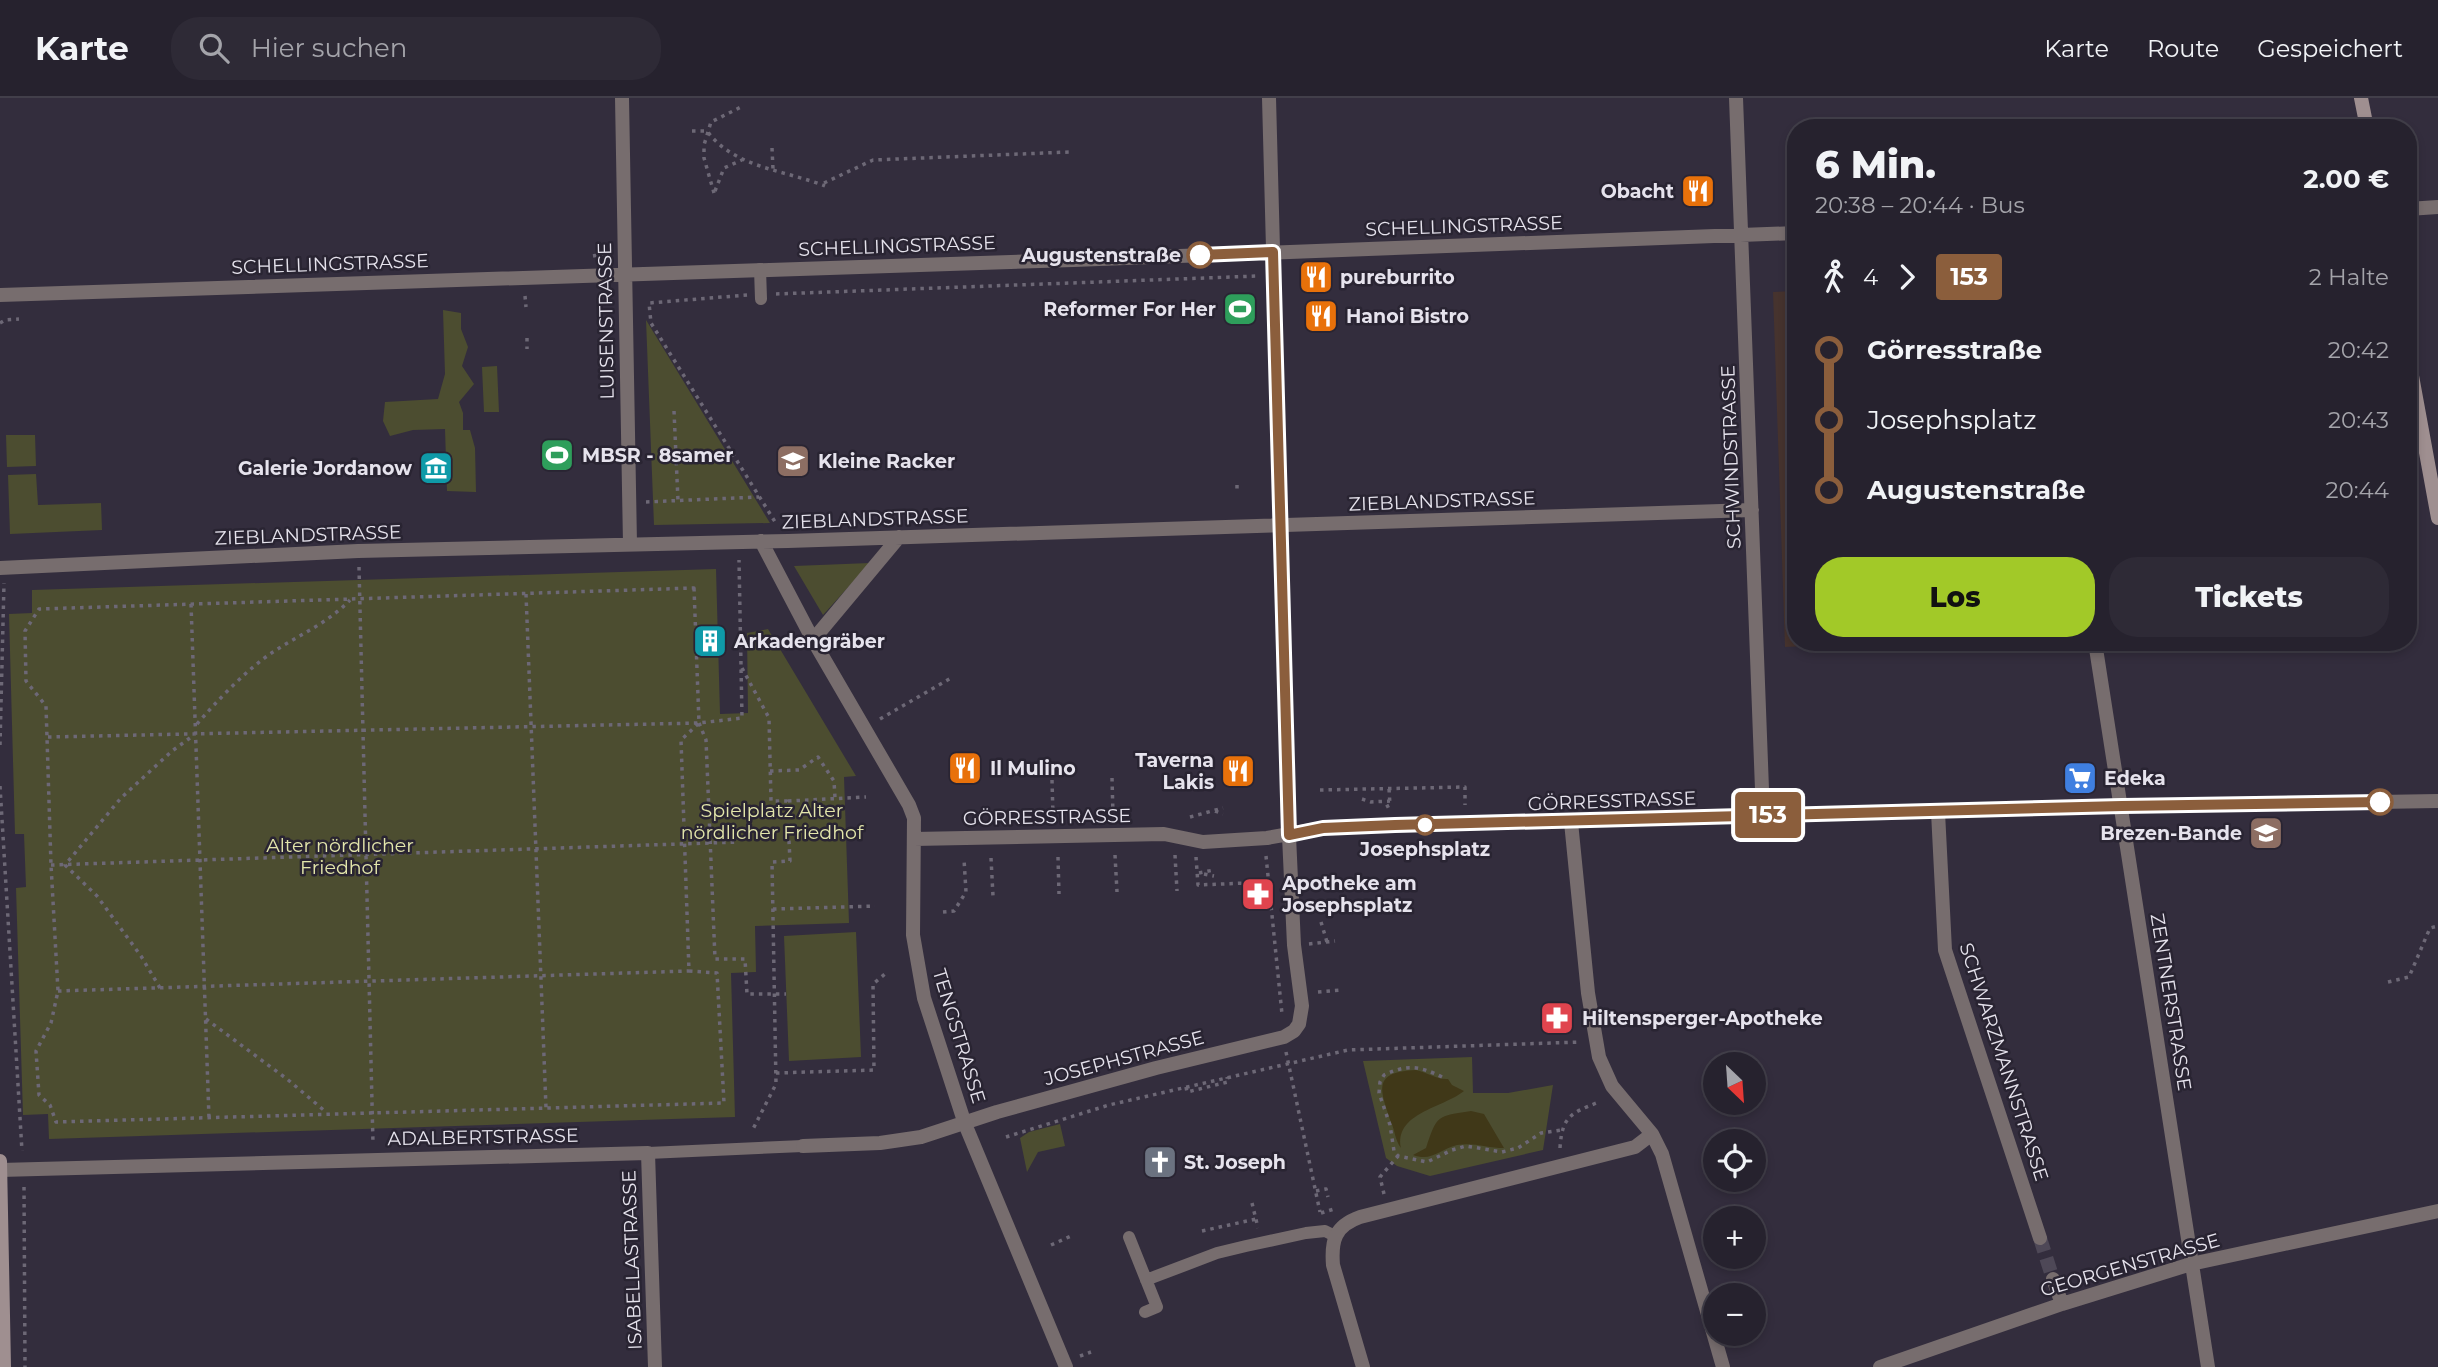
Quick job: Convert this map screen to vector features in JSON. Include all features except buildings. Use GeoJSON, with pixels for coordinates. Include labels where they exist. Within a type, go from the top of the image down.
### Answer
{"type":"FeatureCollection","features":[{"type":"Feature","properties":{"kind":"main road"},"geometry":{"type":"LineString","coordinates":[[2361,98],[2365,119]]}},
{"type":"Feature","properties":{"kind":"main road"},"geometry":{"type":"LineString","coordinates":[[2417,403],[2438,518]]}},
{"type":"Feature","properties":{"kind":"main road"},"geometry":{"type":"LineString","coordinates":[[0,1161],[4,1367]]}},
{"type":"Feature","properties":{"kind":"street","name":"LUISENSTRASSE"},"geometry":{"type":"LineString","coordinates":[[622,98],[629,544]]}},
{"type":"Feature","properties":{"kind":"street"},"geometry":{"type":"LineString","coordinates":[[1269,98],[1289,835],[1294,945],[1300,994]]}},
{"type":"Feature","properties":{"kind":"street","name":"SCHWINDSTRASSE"},"geometry":{"type":"LineString","coordinates":[[1736,98],[1763,816]]}},
{"type":"Feature","properties":{"kind":"street"},"geometry":{"type":"LineString","coordinates":[[2417,209],[2438,208]]}},
{"type":"Feature","properties":{"kind":"street","name":"SCHELLINGSTRASSE"},"geometry":{"type":"LineString","coordinates":[[0,295],[1787,233]]}},
{"type":"Feature","properties":{"kind":"street","name":"ZIEBLANDSTRASSE"},"geometry":{"type":"LineString","coordinates":[[2,568],[358,551],[788,541],[1752,510]]}},
{"type":"Feature","properties":{"kind":"street"},"geometry":{"type":"LineString","coordinates":[[813,640],[898,537]]}},
{"type":"Feature","properties":{"kind":"street","name":"TENGSTRASSE"},"geometry":{"type":"LineString","coordinates":[[761,541],[813,640],[914,818],[912,894],[917,968],[935,1034],[965,1124],[1066,1367]]}},
{"type":"Feature","properties":{"kind":"street","name":"ZENTNERSTRASSE"},"geometry":{"type":"LineString","coordinates":[[2096,651],[2208,1367]]}},
{"type":"Feature","properties":{"kind":"street","name":"GÖRRESSTRASSE"},"geometry":{"type":"LineString","coordinates":[[914,839],[1164,834],[1203,842],[1267,838],[1342,827],[2122,806],[2438,801]]}},
{"type":"Feature","properties":{"kind":"street","name":"SCHWARZMANNSTRASSE"},"geometry":{"type":"LineString","coordinates":[[1938,812],[1945,950],[2040,1238]]}},
{"type":"Feature","properties":{"kind":"street"},"geometry":{"type":"LineString","coordinates":[[1571,822],[1588,993],[1599,1057],[1612,1086],[1651,1134],[1662,1154],[1723,1367]]}},
{"type":"Feature","properties":{"kind":"street","name":"JOSEPHSTRASSE"},"geometry":{"type":"LineString","coordinates":[[965,1124],[1156,1068],[1284,1037],[1294,1031],[1301,1015],[1300,994]]}},
{"type":"Feature","properties":{"kind":"street","name":"ADALBERTSTRASSE"},"geometry":{"type":"LineString","coordinates":[[803,1146],[903,1141],[965,1124]]}},
{"type":"Feature","properties":{"kind":"street"},"geometry":{"type":"LineString","coordinates":[[1363,1367],[1333,1265],[1334,1231],[1360,1217],[1634,1147],[1651,1134]]}},
{"type":"Feature","properties":{"kind":"street","name":"ADALBERTSTRASSE"},"geometry":{"type":"LineString","coordinates":[[0,1170],[648,1153]]}},
{"type":"Feature","properties":{"kind":"street","name":"ISABELLASTRASSE"},"geometry":{"type":"LineString","coordinates":[[648,1153],[655,1367]]}},
{"type":"Feature","properties":{"kind":"street","name":"GEORGENSTRASSE"},"geometry":{"type":"LineString","coordinates":[[1880,1367],[2062,1304],[2191,1264],[2438,1211]]}},
{"type":"Feature","properties":{"kind":"street"},"geometry":{"type":"LineString","coordinates":[[2053,1279],[2062,1304]]}},
{"type":"Feature","properties":{"kind":"lane"},"geometry":{"type":"LineString","coordinates":[[760,270],[761,297]]}},
{"type":"Feature","properties":{"kind":"lane","name":"ADALBERTSTRASSE"},"geometry":{"type":"LineString","coordinates":[[648,1153],[803,1146]]}},
{"type":"Feature","properties":{"kind":"lane"},"geometry":{"type":"LineString","coordinates":[[1146,1280],[1217,1254],[1261,1243],[1334,1231]]}},
{"type":"Feature","properties":{"kind":"lane"},"geometry":{"type":"LineString","coordinates":[[1129,1237],[1157,1307],[1144,1312]]}},
{"type":"Feature","properties":{"kind":"path"},"geometry":{"type":"LineString","coordinates":[[741,107],[711,122],[708,131],[704,158],[714,193],[724,168],[743,159]]}},
{"type":"Feature","properties":{"kind":"path"},"geometry":{"type":"LineString","coordinates":[[692,131],[708,131],[724,149],[743,159],[825,184],[873,160],[1069,152]]}},
{"type":"Feature","properties":{"kind":"path"},"geometry":{"type":"LineString","coordinates":[[772,148],[773,169]]}},
{"type":"Feature","properties":{"kind":"path"},"geometry":{"type":"LineString","coordinates":[[593,256],[603,254]]}},
{"type":"Feature","properties":{"kind":"path"},"geometry":{"type":"LineString","coordinates":[[788,541],[651,323],[649,303],[1251,276]]}},
{"type":"Feature","properties":{"kind":"path"},"geometry":{"type":"LineString","coordinates":[[0,323],[19,319]]}},
{"type":"Feature","properties":{"kind":"path"},"geometry":{"type":"LineString","coordinates":[[527,338],[527,349]]}},
{"type":"Feature","properties":{"kind":"path"},"geometry":{"type":"LineString","coordinates":[[674,411],[678,501]]}},
{"type":"Feature","properties":{"kind":"path"},"geometry":{"type":"LineString","coordinates":[[1237,485],[1237,491]]}},
{"type":"Feature","properties":{"kind":"path"},"geometry":{"type":"LineString","coordinates":[[629,503],[759,497]]}},
{"type":"Feature","properties":{"kind":"path"},"geometry":{"type":"LineString","coordinates":[[48,737],[699,723],[742,718],[738,542]]}},
{"type":"Feature","properties":{"kind":"path"},"geometry":{"type":"LineString","coordinates":[[358,551],[373,1159]]}},
{"type":"Feature","properties":{"kind":"path"},"geometry":{"type":"LineString","coordinates":[[0,745],[2,568]]}},
{"type":"Feature","properties":{"kind":"path"},"geometry":{"type":"LineString","coordinates":[[58,991],[689,971],[717,973],[724,1103],[57,1122],[50,1105],[39,1095],[36,1051],[51,1023],[58,991],[46,706],[26,681],[24,631],[39,609],[694,588],[699,723],[706,740],[715,958],[745,959],[747,994],[786,994]]}},
{"type":"Feature","properties":{"kind":"path"},"geometry":{"type":"LineString","coordinates":[[526,594],[546,1108]]}},
{"type":"Feature","properties":{"kind":"path"},"geometry":{"type":"LineString","coordinates":[[195,726],[217,702],[272,653],[336,614],[350,599]]}},
{"type":"Feature","properties":{"kind":"path"},"geometry":{"type":"LineString","coordinates":[[191,604],[209,1118]]}},
{"type":"Feature","properties":{"kind":"path"},"geometry":{"type":"LineString","coordinates":[[741,666],[769,718],[771,801],[866,797]]}},
{"type":"Feature","properties":{"kind":"path"},"geometry":{"type":"LineString","coordinates":[[864,728],[951,678]]}},
{"type":"Feature","properties":{"kind":"path"},"geometry":{"type":"LineString","coordinates":[[689,971],[681,740],[699,723]]}},
{"type":"Feature","properties":{"kind":"path"},"geometry":{"type":"LineString","coordinates":[[65,865],[121,798],[172,751],[195,734]]}},
{"type":"Feature","properties":{"kind":"path"},"geometry":{"type":"LineString","coordinates":[[770,771],[799,770],[818,757],[834,780],[835,798]]}},
{"type":"Feature","properties":{"kind":"path"},"geometry":{"type":"LineString","coordinates":[[1112,778],[1113,815]]}},
{"type":"Feature","properties":{"kind":"path"},"geometry":{"type":"LineString","coordinates":[[1052,780],[1053,816]]}},
{"type":"Feature","properties":{"kind":"path"},"geometry":{"type":"LineString","coordinates":[[0,786],[23,1169],[25,1367]]}},
{"type":"Feature","properties":{"kind":"path"},"geometry":{"type":"LineString","coordinates":[[1320,790],[1465,788],[1465,805]]}},
{"type":"Feature","properties":{"kind":"path"},"geometry":{"type":"LineString","coordinates":[[1362,802],[1390,803],[1389,789]]}},
{"type":"Feature","properties":{"kind":"path"},"geometry":{"type":"LineString","coordinates":[[743,1148],[776,1084],[772,862],[790,861],[788,801]]}},
{"type":"Feature","properties":{"kind":"path"},"geometry":{"type":"LineString","coordinates":[[1190,817],[1223,807]]}},
{"type":"Feature","properties":{"kind":"path"},"geometry":{"type":"LineString","coordinates":[[1213,811],[1223,814]]}},
{"type":"Feature","properties":{"kind":"path"},"geometry":{"type":"LineString","coordinates":[[51,865],[739,842]]}},
{"type":"Feature","properties":{"kind":"path"},"geometry":{"type":"LineString","coordinates":[[1115,855],[1117,892]]}},
{"type":"Feature","properties":{"kind":"path"},"geometry":{"type":"LineString","coordinates":[[1175,855],[1177,891]]}},
{"type":"Feature","properties":{"kind":"path"},"geometry":{"type":"LineString","coordinates":[[1268,856],[1282,1017]]}},
{"type":"Feature","properties":{"kind":"path"},"geometry":{"type":"LineString","coordinates":[[1058,857],[1059,894]]}},
{"type":"Feature","properties":{"kind":"path"},"geometry":{"type":"LineString","coordinates":[[1195,857],[1200,873],[1198,885],[1269,882]]}},
{"type":"Feature","properties":{"kind":"path"},"geometry":{"type":"LineString","coordinates":[[991,858],[993,896]]}},
{"type":"Feature","properties":{"kind":"path"},"geometry":{"type":"LineString","coordinates":[[943,912],[954,911],[966,892],[964,859]]}},
{"type":"Feature","properties":{"kind":"path"},"geometry":{"type":"LineString","coordinates":[[65,865],[97,896],[141,956],[160,988]]}},
{"type":"Feature","properties":{"kind":"path"},"geometry":{"type":"LineString","coordinates":[[1200,873],[1214,870]]}},
{"type":"Feature","properties":{"kind":"path"},"geometry":{"type":"LineString","coordinates":[[1200,873],[1214,876]]}},
{"type":"Feature","properties":{"kind":"path"},"geometry":{"type":"LineString","coordinates":[[773,909],[875,906]]}},
{"type":"Feature","properties":{"kind":"path"},"geometry":{"type":"LineString","coordinates":[[1321,922],[1326,932]]}},
{"type":"Feature","properties":{"kind":"path"},"geometry":{"type":"LineString","coordinates":[[1327,942],[1328,922]]}},
{"type":"Feature","properties":{"kind":"path"},"geometry":{"type":"LineString","coordinates":[[2388,982],[2409,977],[2430,928],[2438,926]]}},
{"type":"Feature","properties":{"kind":"path"},"geometry":{"type":"LineString","coordinates":[[776,1073],[874,1070],[873,984],[885,974]]}},
{"type":"Feature","properties":{"kind":"path"},"geometry":{"type":"LineString","coordinates":[[1300,994],[1340,990]]}},
{"type":"Feature","properties":{"kind":"path"},"geometry":{"type":"LineString","coordinates":[[206,1019],[287,1079],[328,1114]]}},
{"type":"Feature","properties":{"kind":"path"},"geometry":{"type":"LineString","coordinates":[[1006,1137],[1108,1105],[1348,1050],[1596,1041]]}},
{"type":"Feature","properties":{"kind":"path"},"geometry":{"type":"LineString","coordinates":[[1288,1063],[1316,1191],[1334,1231]]}},
{"type":"Feature","properties":{"kind":"path"},"geometry":{"type":"LineString","coordinates":[[1442,1077],[1426,1069],[1409,1067],[1384,1075],[1380,1082],[1379,1093],[1390,1125],[1394,1151],[1398,1156],[1427,1162],[1466,1146],[1502,1152],[1518,1148],[1541,1133],[1561,1130]]}},
{"type":"Feature","properties":{"kind":"path"},"geometry":{"type":"LineString","coordinates":[[1186,1087],[1187,1092],[1205,1088],[1228,1082],[1227,1077]]}},
{"type":"Feature","properties":{"kind":"path"},"geometry":{"type":"LineString","coordinates":[[1560,1151],[1561,1130],[1571,1113],[1599,1102]]}},
{"type":"Feature","properties":{"kind":"path"},"geometry":{"type":"LineString","coordinates":[[1108,1105],[1110,1112]]}},
{"type":"Feature","properties":{"kind":"path"},"geometry":{"type":"LineString","coordinates":[[1385,1196],[1380,1177],[1398,1156]]}},
{"type":"Feature","properties":{"kind":"path"},"geometry":{"type":"LineString","coordinates":[[1316,1191],[1326,1189],[1328,1197]]}},
{"type":"Feature","properties":{"kind":"path"},"geometry":{"type":"LineString","coordinates":[[1252,1203],[1261,1243]]}},
{"type":"Feature","properties":{"kind":"path"},"geometry":{"type":"LineString","coordinates":[[1202,1231],[1256,1219]]}},
{"type":"Feature","properties":{"kind":"path"},"geometry":{"type":"LineString","coordinates":[[1051,1245],[1071,1236]]}},
{"type":"Feature","properties":{"kind":"shaded area"},"geometry":{"type":"Polygon","coordinates":[[[1787,291],[1785,647],[1773,292],[1787,291]]]}},
{"type":"Feature","properties":{"kind":"green space"},"geometry":{"type":"Polygon","coordinates":[[[443,310],[461,313],[461,329],[468,347],[462,366],[474,384],[459,402],[463,413],[463,430],[470,430],[475,448],[476,492],[447,491],[445,429],[413,430],[390,436],[383,421],[385,402],[438,399],[445,374],[443,310]]]}},
{"type":"Feature","properties":{"kind":"green space"},"geometry":{"type":"Polygon","coordinates":[[[646,320],[770,523],[654,525],[646,320]]]}},
{"type":"Feature","properties":{"kind":"green space"},"geometry":{"type":"Polygon","coordinates":[[[497,366],[499,412],[484,412],[482,367],[497,366]]]}},
{"type":"Feature","properties":{"kind":"green space"},"geometry":{"type":"Polygon","coordinates":[[[6,435],[35,435],[36,466],[7,467],[6,435]]]}},
{"type":"Feature","properties":{"kind":"green space"},"geometry":{"type":"Polygon","coordinates":[[[36,474],[38,505],[101,503],[102,530],[10,534],[8,475],[36,474]]]}},
{"type":"Feature","properties":{"kind":"green space"},"geometry":{"type":"Polygon","coordinates":[[[870,563],[823,615],[794,566],[870,563]]]}},
{"type":"Feature","properties":{"kind":"green space","name":"Alter nördlicher Friedhof"},"geometry":{"type":"Polygon","coordinates":[[[716,569],[720,714],[748,713],[747,633],[768,629],[856,776],[844,777],[849,923],[755,926],[756,972],[731,973],[735,1117],[49,1139],[48,1114],[23,1115],[16,888],[26,887],[24,834],[15,834],[9,614],[32,613],[32,590],[716,569]]]}},
{"type":"Feature","properties":{"kind":"green space"},"geometry":{"type":"Polygon","coordinates":[[[856,932],[861,1057],[789,1061],[784,936],[856,932]]]}},
{"type":"Feature","properties":{"kind":"green space"},"geometry":{"type":"Polygon","coordinates":[[[1472,1057],[1473,1093],[1508,1093],[1553,1085],[1543,1150],[1430,1176],[1397,1166],[1386,1158],[1363,1061],[1472,1057]]]}},
{"type":"Feature","properties":{"kind":"green space"},"geometry":{"type":"Polygon","coordinates":[[[1060,1124],[1065,1146],[1038,1152],[1027,1172],[1020,1138],[1029,1132],[1060,1124]]]}},
{"type":"Feature","properties":{"kind":"sand"},"geometry":{"type":"Polygon","coordinates":[[[1416,1070],[1448,1079],[1452,1085],[1464,1091],[1412,1119],[1401,1136],[1401,1148],[1384,1100],[1383,1084],[1392,1074],[1416,1070]]]}},
{"type":"Feature","properties":{"kind":"sand"},"geometry":{"type":"Polygon","coordinates":[[[1471,1111],[1484,1114],[1504,1148],[1463,1144],[1431,1156],[1413,1155],[1426,1148],[1440,1119],[1471,1111]]]}},
{"type":"Feature","properties":{"kind":"tunnel"},"geometry":{"type":"LineString","coordinates":[[2040,1238],[2053,1279]]}},
{"type":"Feature","properties":{"kind":"bus line","name":"153"},"geometry":{"type":"LineString","coordinates":[[1200,255],[1273,252],[1289,835],[1323,828],[1395,825],[2380,802]]}},
{"type":"Feature","properties":{"kind":"place","name":"Obacht"},"geometry":{"type":"Point","coordinates":[1698,191]}},
{"type":"Feature","properties":{"kind":"place","name":"Augustenstraße"},"geometry":{"type":"Point","coordinates":[1200,255]}},
{"type":"Feature","properties":{"kind":"place","name":"pureburrito"},"geometry":{"type":"Point","coordinates":[1316,277]}},
{"type":"Feature","properties":{"kind":"place","name":"Reformer For Her"},"geometry":{"type":"Point","coordinates":[1240,309]}},
{"type":"Feature","properties":{"kind":"place","name":"Hanoi Bistro"},"geometry":{"type":"Point","coordinates":[1321,316]}},
{"type":"Feature","properties":{"kind":"place","name":"MBSR - 8samer"},"geometry":{"type":"Point","coordinates":[557,455]}},
{"type":"Feature","properties":{"kind":"place","name":"Kleine Racker"},"geometry":{"type":"Point","coordinates":[793,461]}},
{"type":"Feature","properties":{"kind":"place","name":"Galerie Jordanow"},"geometry":{"type":"Point","coordinates":[436,468]}},
{"type":"Feature","properties":{"kind":"place","name":"Arkadengräber"},"geometry":{"type":"Point","coordinates":[710,641]}},
{"type":"Feature","properties":{"kind":"place","name":"Il Mulino"},"geometry":{"type":"Point","coordinates":[965,768]}},
{"type":"Feature","properties":{"kind":"place","name":"Taverna Lakis"},"geometry":{"type":"Point","coordinates":[1238,771]}},
{"type":"Feature","properties":{"kind":"place","name":"Edeka"},"geometry":{"type":"Point","coordinates":[2080,778]}},
{"type":"Feature","properties":{"kind":"place","name":"Josephsplatz"},"geometry":{"type":"Point","coordinates":[1425,825]}},
{"type":"Feature","properties":{"kind":"place","name":"Brezen-Bande"},"geometry":{"type":"Point","coordinates":[2266,833]}},
{"type":"Feature","properties":{"kind":"place","name":"Apotheke am Josephsplatz"},"geometry":{"type":"Point","coordinates":[1258,894]}},
{"type":"Feature","properties":{"kind":"place","name":"Hiltensperger-Apotheke"},"geometry":{"type":"Point","coordinates":[1557,1018]}},
{"type":"Feature","properties":{"kind":"place","name":"St. Joseph"},"geometry":{"type":"Point","coordinates":[1160,1162]}},
{"type":"Feature","properties":{"kind":"park label","name":"Spielplatz Alter nördlicher Friedhof"},"geometry":{"type":"Point","coordinates":[772,821]}}]}
